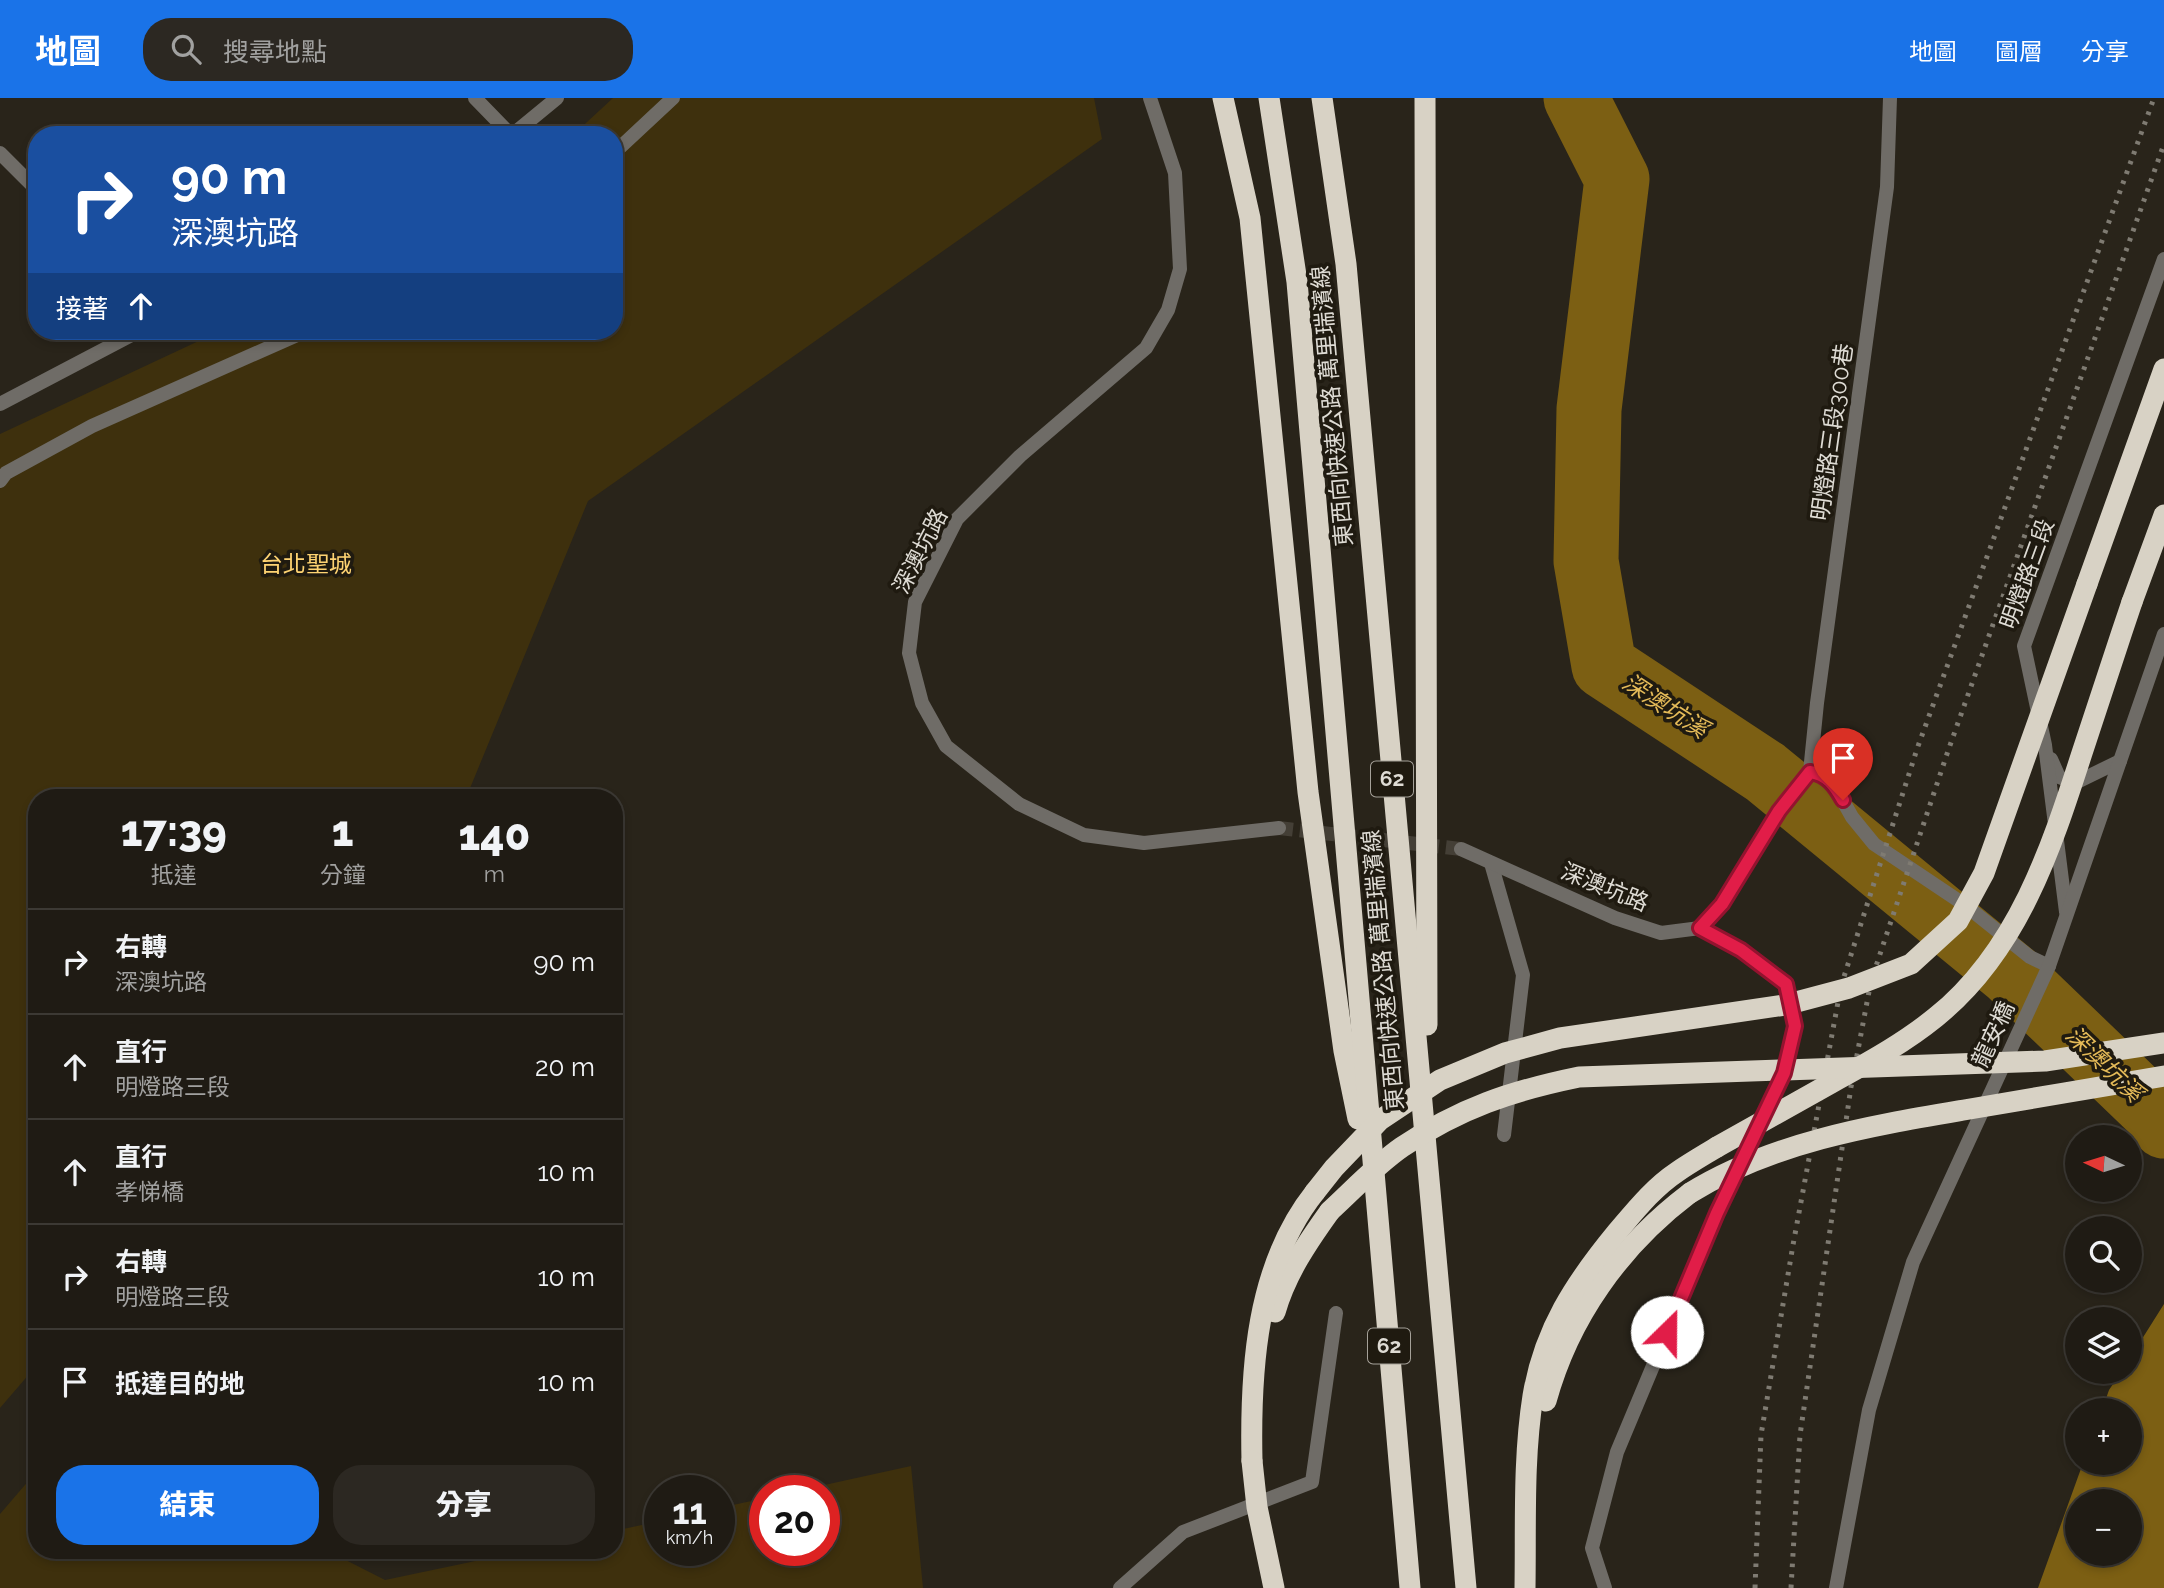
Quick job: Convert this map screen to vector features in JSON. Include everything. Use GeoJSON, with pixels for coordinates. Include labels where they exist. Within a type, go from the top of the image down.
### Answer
{"type":"FeatureCollection","features":[{"type":"Feature","properties":{"kind":"highway"},"geometry":{"type":"LineString","coordinates":[[1223,98],[1250,218],[1312,819],[1344,1051],[1379,1227]]}},
{"type":"Feature","properties":{"kind":"highway","name":"東西向快速公路 萬里瑞濱線"},"geometry":{"type":"LineString","coordinates":[[1269,98],[1297,282],[1410,1588]]}},
{"type":"Feature","properties":{"kind":"highway","name":"東西向快速公路 萬里瑞濱線"},"geometry":{"type":"LineString","coordinates":[[1322,98],[1346,264],[1466,1588]]}},
{"type":"Feature","properties":{"kind":"highway"},"geometry":{"type":"LineString","coordinates":[[1425,98],[1428,1167]]}},
{"type":"Feature","properties":{"kind":"highway"},"geometry":{"type":"LineString","coordinates":[[1274,1588],[1258,1507],[1252,1461],[1251,1416],[1256,1352],[1267,1289],[1296,1215],[1334,1168],[1380,1121],[1440,1080],[1505,1053],[1560,1038],[1785,1004],[1849,988],[1911,964],[1958,921],[1984,873],[2164,369]]}},
{"type":"Feature","properties":{"kind":"highway"},"geometry":{"type":"LineString","coordinates":[[1525,1588],[1528,1464],[1533,1396],[1545,1348],[1568,1296],[1641,1203],[1675,1173],[1898,1046],[1966,989],[2000,949],[2025,905],[2051,840],[2164,515]]}},
{"type":"Feature","properties":{"kind":"highway"},"geometry":{"type":"LineString","coordinates":[[1251,1416],[1265,1345],[1280,1294],[1301,1250],[1330,1211],[1400,1148],[1461,1111],[1525,1088],[1579,1077],[2045,1061],[2164,1043]]}},
{"type":"Feature","properties":{"kind":"highway"},"geometry":{"type":"LineString","coordinates":[[1528,1464],[1552,1380],[1570,1336],[1592,1296],[1627,1249],[1664,1213],[1690,1193],[1717,1177],[1765,1156],[1865,1127],[2164,1076]]}},
{"type":"Feature","properties":{"kind":"street"},"geometry":{"type":"LineString","coordinates":[[475,98],[503,126]]}},
{"type":"Feature","properties":{"kind":"street"},"geometry":{"type":"LineString","coordinates":[[523,126],[557,98]]}},
{"type":"Feature","properties":{"kind":"street"},"geometry":{"type":"LineString","coordinates":[[623,145],[673,98]]}},
{"type":"Feature","properties":{"kind":"street","name":"深澳坑路"},"geometry":{"type":"LineString","coordinates":[[1150,98],[1175,173],[1180,269],[1168,310],[1146,348],[1020,456],[957,519],[915,602],[909,653],[922,703],[946,746],[1019,804],[1073,830],[1084,835],[1144,843],[1279,828]]}},
{"type":"Feature","properties":{"kind":"street","name":"明燈路三段300巷"},"geometry":{"type":"LineString","coordinates":[[1810,772],[1887,187],[1890,98]]}},
{"type":"Feature","properties":{"kind":"street"},"geometry":{"type":"LineString","coordinates":[[0,153],[28,181]]}},
{"type":"Feature","properties":{"kind":"street","name":"明燈路三段"},"geometry":{"type":"LineString","coordinates":[[2067,917],[2045,745],[2024,646],[2164,259]]}},
{"type":"Feature","properties":{"kind":"street"},"geometry":{"type":"LineString","coordinates":[[0,404],[122,340]]}},
{"type":"Feature","properties":{"kind":"street"},"geometry":{"type":"LineString","coordinates":[[0,481],[6,473],[92,426],[286,340]]}},
{"type":"Feature","properties":{"kind":"street","name":"明燈路三段"},"geometry":{"type":"LineString","coordinates":[[2048,967],[2164,634]]}},
{"type":"Feature","properties":{"kind":"street"},"geometry":{"type":"LineString","coordinates":[[2045,745],[2059,777],[2075,783],[2120,761]]}},
{"type":"Feature","properties":{"kind":"street"},"geometry":{"type":"LineString","coordinates":[[1605,1588],[1592,1548],[1617,1452],[1717,1213],[1784,1073],[1795,1026],[1786,984],[1741,950],[1700,928],[1722,904],[1779,811],[1810,772],[1816,772],[1833,783],[1852,817],[1874,844],[1965,905],[2029,957],[2048,967]]}},
{"type":"Feature","properties":{"kind":"street","name":"深澳坑路"},"geometry":{"type":"LineString","coordinates":[[1461,849],[1615,918],[1661,933],[1700,928]]}},
{"type":"Feature","properties":{"kind":"street"},"geometry":{"type":"LineString","coordinates":[[1491,863],[1523,975],[1504,1135]]}},
{"type":"Feature","properties":{"kind":"street","name":"龍安橋"},"geometry":{"type":"LineString","coordinates":[[1836,1588],[1869,1410],[1913,1262],[2048,967]]}},
{"type":"Feature","properties":{"kind":"street"},"geometry":{"type":"LineString","coordinates":[[1120,1588],[1183,1532],[1312,1482],[1336,1313]]}},
{"type":"Feature","properties":{"kind":"green space","name":"台北聖城"},"geometry":{"type":"Polygon","coordinates":[[[613,98],[1094,98],[1102,139],[588,501],[470,789],[28,789],[28,1375],[0,1408],[0,434],[201,340],[623,340],[623,126],[583,126],[613,98]]]}},
{"type":"Feature","properties":{"kind":"green space"},"geometry":{"type":"Polygon","coordinates":[[[911,1466],[923,1588],[0,1588],[0,1514],[28,1481],[28,1559],[344,1559],[385,1580],[485,1559],[623,1559],[623,1529],[644,1524],[644,1566],[735,1566],[735,1505],[749,1501],[749,1566],[840,1566],[840,1482],[911,1466]]]}},
{"type":"Feature","properties":{"kind":"shaded area"},"geometry":{"type":"Polygon","coordinates":[[[2164,1304],[2164,1588],[2038,1588],[2065,1513],[2065,1566],[2142,1566],[2142,1489],[2074,1489],[2079,1475],[2142,1475],[2142,1398],[2106,1398],[2113,1384],[2142,1384],[2142,1339],[2164,1304]]]}},
{"type":"Feature","properties":{"kind":"waterway","name":"深澳坑溪"},"geometry":{"type":"LineString","coordinates":[[1576,98],[1617,179],[1589,409],[1586,561],[1604,666],[1765,772],[2011,974],[2163,1120],[2164,1126]]}},
{"type":"Feature","properties":{"kind":"tunnel"},"geometry":{"type":"LineString","coordinates":[[1279,828],[1461,849]]}},
{"type":"Feature","properties":{"kind":"railway"},"geometry":{"type":"LineString","coordinates":[[1755,1588],[1761,1435],[1841,986],[1917,749],[2154,98]]}},
{"type":"Feature","properties":{"kind":"railway"},"geometry":{"type":"LineString","coordinates":[[1791,1588],[1800,1435],[1851,1087],[1871,981],[1948,751],[2164,144]]}},
{"type":"Feature","properties":{"kind":"route"},"geometry":{"type":"LineString","coordinates":[[1667,1332],[1717,1213],[1784,1073],[1795,1026],[1786,984],[1741,950],[1700,928],[1722,904],[1779,811],[1810,772],[1816,772],[1833,783],[1843,800]]}}]}
